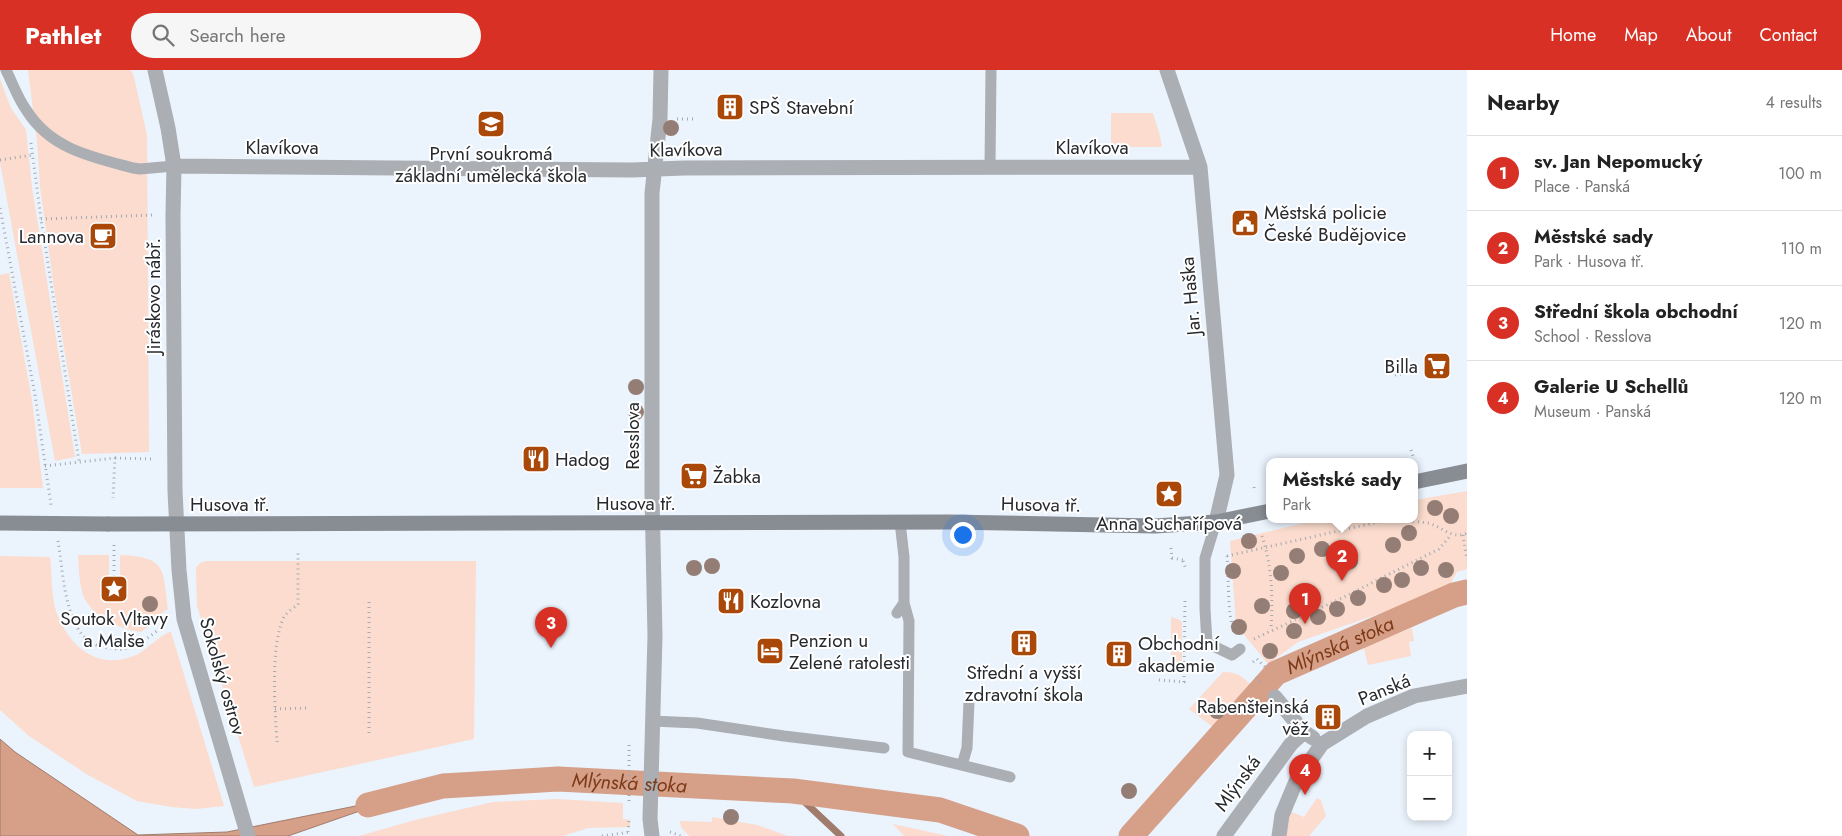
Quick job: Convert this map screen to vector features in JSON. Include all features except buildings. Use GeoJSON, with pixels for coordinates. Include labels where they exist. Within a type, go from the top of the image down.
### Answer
{"type":"FeatureCollection","features":[{"type":"Feature","properties":{"kind":"street","name":"Jiráskovo nábř."},"geometry":{"type":"LineString","coordinates":[[155,70],[174,166],[176,524]]}},
{"type":"Feature","properties":{"kind":"street","name":"Resslova"},"geometry":{"type":"LineString","coordinates":[[651,829],[655,636],[652,193],[660,120],[661,70]]}},
{"type":"Feature","properties":{"kind":"street","name":"Jar. Haška"},"geometry":{"type":"LineString","coordinates":[[1168,70],[1200,167],[1227,476],[1216,522]]}},
{"type":"Feature","properties":{"kind":"street","name":"Klavíkova"},"geometry":{"type":"LineString","coordinates":[[174,166],[655,169],[1200,167]]}},
{"type":"Feature","properties":{"kind":"street"},"geometry":{"type":"LineString","coordinates":[[1418,481],[1467,471]]}},
{"type":"Feature","properties":{"kind":"street","name":"Husova tř."},"geometry":{"type":"LineString","coordinates":[[0,523],[900,522],[1155,526],[1216,522],[1266,512]]}},
{"type":"Feature","properties":{"kind":"street","name":"Sokolský ostrov"},"geometry":{"type":"LineString","coordinates":[[176,524],[178,570],[184,620],[248,836]]}},
{"type":"Feature","properties":{"kind":"street","name":"Panská"},"geometry":{"type":"LineString","coordinates":[[1279,836],[1282,815],[1297,779],[1322,744],[1367,716],[1414,696],[1467,686]]}},
{"type":"Feature","properties":{"kind":"street"},"geometry":{"type":"LineString","coordinates":[[1274,697],[1304,732],[1322,744]]}},
{"type":"Feature","properties":{"kind":"street","name":"Mlýnská"},"geometry":{"type":"LineString","coordinates":[[1224,836],[1291,744],[1304,732]]}},
{"type":"Feature","properties":{"kind":"lane"},"geometry":{"type":"LineString","coordinates":[[6,70],[27,112],[48,136],[81,154],[133,168],[174,166]]}},
{"type":"Feature","properties":{"kind":"lane"},"geometry":{"type":"LineString","coordinates":[[990,167],[991,70]]}},
{"type":"Feature","properties":{"kind":"lane"},"geometry":{"type":"LineString","coordinates":[[900,522],[904,557],[900,608],[909,621],[908,752],[1010,777]]}},
{"type":"Feature","properties":{"kind":"lane"},"geometry":{"type":"LineString","coordinates":[[1216,522],[1205,558],[1206,643],[1232,655],[1240,649]]}},
{"type":"Feature","properties":{"kind":"lane"},"geometry":{"type":"LineString","coordinates":[[962,765],[967,748],[969,702]]}},
{"type":"Feature","properties":{"kind":"lane"},"geometry":{"type":"LineString","coordinates":[[652,721],[697,723],[884,748]]}},
{"type":"Feature","properties":{"kind":"path"},"geometry":{"type":"LineString","coordinates":[[0,160],[33,155],[40,219],[79,461]]}},
{"type":"Feature","properties":{"kind":"path"},"geometry":{"type":"LineString","coordinates":[[0,208],[35,395],[53,513]]}},
{"type":"Feature","properties":{"kind":"path"},"geometry":{"type":"LineString","coordinates":[[40,219],[148,215]]}},
{"type":"Feature","properties":{"kind":"path"},"geometry":{"type":"LineString","coordinates":[[1395,375],[1403,374]]}},
{"type":"Feature","properties":{"kind":"path"},"geometry":{"type":"LineString","coordinates":[[1412,450],[1413,456]]}},
{"type":"Feature","properties":{"kind":"path"},"geometry":{"type":"LineString","coordinates":[[45,466],[115,458],[155,459]]}},
{"type":"Feature","properties":{"kind":"path"},"geometry":{"type":"LineString","coordinates":[[113,498],[115,458]]}},
{"type":"Feature","properties":{"kind":"path"},"geometry":{"type":"LineString","coordinates":[[1254,487],[1255,492]]}},
{"type":"Feature","properties":{"kind":"path"},"geometry":{"type":"LineString","coordinates":[[1168,497],[1169,508]]}},
{"type":"Feature","properties":{"kind":"path"},"geometry":{"type":"LineString","coordinates":[[1418,522],[1430,524],[1451,534],[1465,534],[1467,559]]}},
{"type":"Feature","properties":{"kind":"path"},"geometry":{"type":"LineString","coordinates":[[1374,523],[1227,556],[1232,627],[1240,649],[1258,636],[1344,597],[1438,549],[1451,534]]}},
{"type":"Feature","properties":{"kind":"path"},"geometry":{"type":"LineString","coordinates":[[56,532],[65,592],[72,615],[79,630],[90,642],[106,648],[124,649],[138,644],[165,625]]}},
{"type":"Feature","properties":{"kind":"path"},"geometry":{"type":"LineString","coordinates":[[1262,536],[1266,547],[1273,599],[1271,630]]}},
{"type":"Feature","properties":{"kind":"path"},"geometry":{"type":"LineString","coordinates":[[114,544],[114,591]]}},
{"type":"Feature","properties":{"kind":"path"},"geometry":{"type":"LineString","coordinates":[[1171,548],[1172,558],[1187,559]]}},
{"type":"Feature","properties":{"kind":"path"},"geometry":{"type":"LineString","coordinates":[[277,742],[275,709],[277,644],[284,616],[298,604],[298,552]]}},
{"type":"Feature","properties":{"kind":"path"},"geometry":{"type":"LineString","coordinates":[[1182,560],[1186,566],[1186,574]]}},
{"type":"Feature","properties":{"kind":"path"},"geometry":{"type":"LineString","coordinates":[[1159,680],[1184,682],[1186,591]]}},
{"type":"Feature","properties":{"kind":"path"},"geometry":{"type":"LineString","coordinates":[[369,602],[369,736]]}},
{"type":"Feature","properties":{"kind":"path"},"geometry":{"type":"LineString","coordinates":[[1259,661],[1266,668]]}},
{"type":"Feature","properties":{"kind":"path"},"geometry":{"type":"LineString","coordinates":[[275,709],[307,708]]}},
{"type":"Feature","properties":{"kind":"path"},"geometry":{"type":"LineString","coordinates":[[629,742],[629,780]]}},
{"type":"Feature","properties":{"kind":"path"},"geometry":{"type":"LineString","coordinates":[[602,836],[628,832],[629,819]]}},
{"type":"Feature","properties":{"kind":"path"},"geometry":{"type":"LineString","coordinates":[[672,832],[681,836]]}},
{"type":"Feature","properties":{"kind":"shaded area"},"geometry":{"type":"Polygon","coordinates":[[[28,70],[131,70],[134,77],[147,135],[149,452],[82,454],[55,295],[40,187],[37,141],[28,70]]]}},
{"type":"Feature","properties":{"kind":"shaded area"},"geometry":{"type":"Polygon","coordinates":[[[0,79],[11,108],[26,130],[32,187],[75,457],[55,461],[0,162],[0,79]]]}},
{"type":"Feature","properties":{"kind":"shaded area"},"geometry":{"type":"Polygon","coordinates":[[[1111,113],[1153,113],[1162,147],[1111,147],[1111,113]]]}},
{"type":"Feature","properties":{"kind":"shaded area"},"geometry":{"type":"Polygon","coordinates":[[[9,273],[32,400],[43,488],[0,488],[0,275],[9,273]]]}},
{"type":"Feature","properties":{"kind":"shaded area"},"geometry":{"type":"Polygon","coordinates":[[[1467,491],[1467,569],[1457,572],[1447,590],[1298,642],[1268,664],[1236,625],[1230,541],[1304,523],[1418,523],[1418,499],[1467,491]]]}},
{"type":"Feature","properties":{"kind":"shaded area"},"geometry":{"type":"Polygon","coordinates":[[[78,555],[109,555],[109,600],[120,600],[120,555],[135,556],[155,562],[163,575],[168,609],[141,632],[107,621],[93,610],[83,595],[78,555]]]}},
{"type":"Feature","properties":{"kind":"shaded area"},"geometry":{"type":"Polygon","coordinates":[[[0,556],[50,557],[52,586],[57,614],[70,637],[78,646],[98,658],[110,660],[123,659],[136,655],[163,635],[171,632],[224,806],[196,809],[137,801],[88,775],[29,736],[0,710],[0,556]]]}},
{"type":"Feature","properties":{"kind":"shaded area"},"geometry":{"type":"Polygon","coordinates":[[[206,561],[476,561],[474,739],[254,787],[197,606],[196,568],[200,563],[206,561]]]}},
{"type":"Feature","properties":{"kind":"shaded area"},"geometry":{"type":"Polygon","coordinates":[[[1171,617],[1180,620],[1182,623],[1182,670],[1171,673],[1171,617]]]}},
{"type":"Feature","properties":{"kind":"shaded area"},"geometry":{"type":"Polygon","coordinates":[[[1412,628],[1414,641],[1409,642],[1411,656],[1368,665],[1363,645],[1412,628]]]}},
{"type":"Feature","properties":{"kind":"shaded area"},"geometry":{"type":"Polygon","coordinates":[[[1223,672],[1238,675],[1250,684],[1214,728],[1189,709],[1223,672]]]}},
{"type":"Feature","properties":{"kind":"shaded area"},"geometry":{"type":"Polygon","coordinates":[[[0,739],[15,752],[138,835],[227,832],[400,797],[288,836],[0,836],[0,739]]]}},
{"type":"Feature","properties":{"kind":"shaded area"},"geometry":{"type":"Polygon","coordinates":[[[1317,798],[1321,800],[1326,816],[1309,836],[1285,836],[1289,811],[1304,817],[1317,798]]]}},
{"type":"Feature","properties":{"kind":"shaded area"},"geometry":{"type":"Polygon","coordinates":[[[557,799],[623,803],[623,819],[630,820],[630,827],[588,828],[563,836],[359,836],[415,820],[493,802],[557,799]]]}},
{"type":"Feature","properties":{"kind":"shaded area"},"geometry":{"type":"Polygon","coordinates":[[[712,817],[757,825],[788,836],[690,836],[683,830],[680,823],[680,821],[712,822],[712,817]]]}},
{"type":"Feature","properties":{"kind":"shaded area"},"geometry":{"type":"Polygon","coordinates":[[[893,824],[948,836],[904,836],[893,824]]]}},
{"type":"Feature","properties":{"kind":"waterway","name":"Mlýnská stoka"},"geometry":{"type":"LineString","coordinates":[[1131,836],[1276,673],[1454,595],[1467,592]]}},
{"type":"Feature","properties":{"kind":"waterway","name":"Mlýnská stoka"},"geometry":{"type":"LineString","coordinates":[[368,805],[443,786],[558,779],[793,791],[940,810],[1017,836]]}},
{"type":"Feature","properties":{"kind":"waterway"},"geometry":{"type":"LineString","coordinates":[[793,791],[841,836]]}},
{"type":"Feature","properties":{"kind":"place","name":"SPŠ Stavební"},"geometry":{"type":"Point","coordinates":[730,107]}},
{"type":"Feature","properties":{"kind":"place","name":"První soukromá základní umělecká škola"},"geometry":{"type":"Point","coordinates":[491,124]}},
{"type":"Feature","properties":{"kind":"place","name":"Městská policie České Budějovice"},"geometry":{"type":"Point","coordinates":[1245,223]}},
{"type":"Feature","properties":{"kind":"place","name":"Lannova"},"geometry":{"type":"Point","coordinates":[103,236]}},
{"type":"Feature","properties":{"kind":"place","name":"Billa"},"geometry":{"type":"Point","coordinates":[1437,366]}},
{"type":"Feature","properties":{"kind":"place","name":"Hadog"},"geometry":{"type":"Point","coordinates":[536,459]}},
{"type":"Feature","properties":{"kind":"place","name":"Žabka"},"geometry":{"type":"Point","coordinates":[694,476]}},
{"type":"Feature","properties":{"kind":"place","name":"Anna Suchařípová"},"geometry":{"type":"Point","coordinates":[1169,494]}},
{"type":"Feature","properties":{"kind":"place","name":"Městské sady"},"geometry":{"type":"Point","coordinates":[1342,581]}},
{"type":"Feature","properties":{"kind":"place","name":"Soutok Vltavy a Malše"},"geometry":{"type":"Point","coordinates":[114,589]}},
{"type":"Feature","properties":{"kind":"place","name":"Kozlovna"},"geometry":{"type":"Point","coordinates":[731,601]}},
{"type":"Feature","properties":{"kind":"place","name":"sv. Jan Nepomucký"},"geometry":{"type":"Point","coordinates":[1305,624]}},
{"type":"Feature","properties":{"kind":"place","name":"Střední a vyšší zdravotní škola"},"geometry":{"type":"Point","coordinates":[1024,643]}},
{"type":"Feature","properties":{"kind":"place","name":"Střední škola obchodní"},"geometry":{"type":"Point","coordinates":[551,648]}},
{"type":"Feature","properties":{"kind":"place","name":"Penzion u Zelené ratolesti"},"geometry":{"type":"Point","coordinates":[770,651]}},
{"type":"Feature","properties":{"kind":"place","name":"Obchodní akademie"},"geometry":{"type":"Point","coordinates":[1119,654]}},
{"type":"Feature","properties":{"kind":"place","name":"Rabenštejnská věž"},"geometry":{"type":"Point","coordinates":[1328,717]}},
{"type":"Feature","properties":{"kind":"place","name":"Galerie U Schellů"},"geometry":{"type":"Point","coordinates":[1305,795]}}]}
